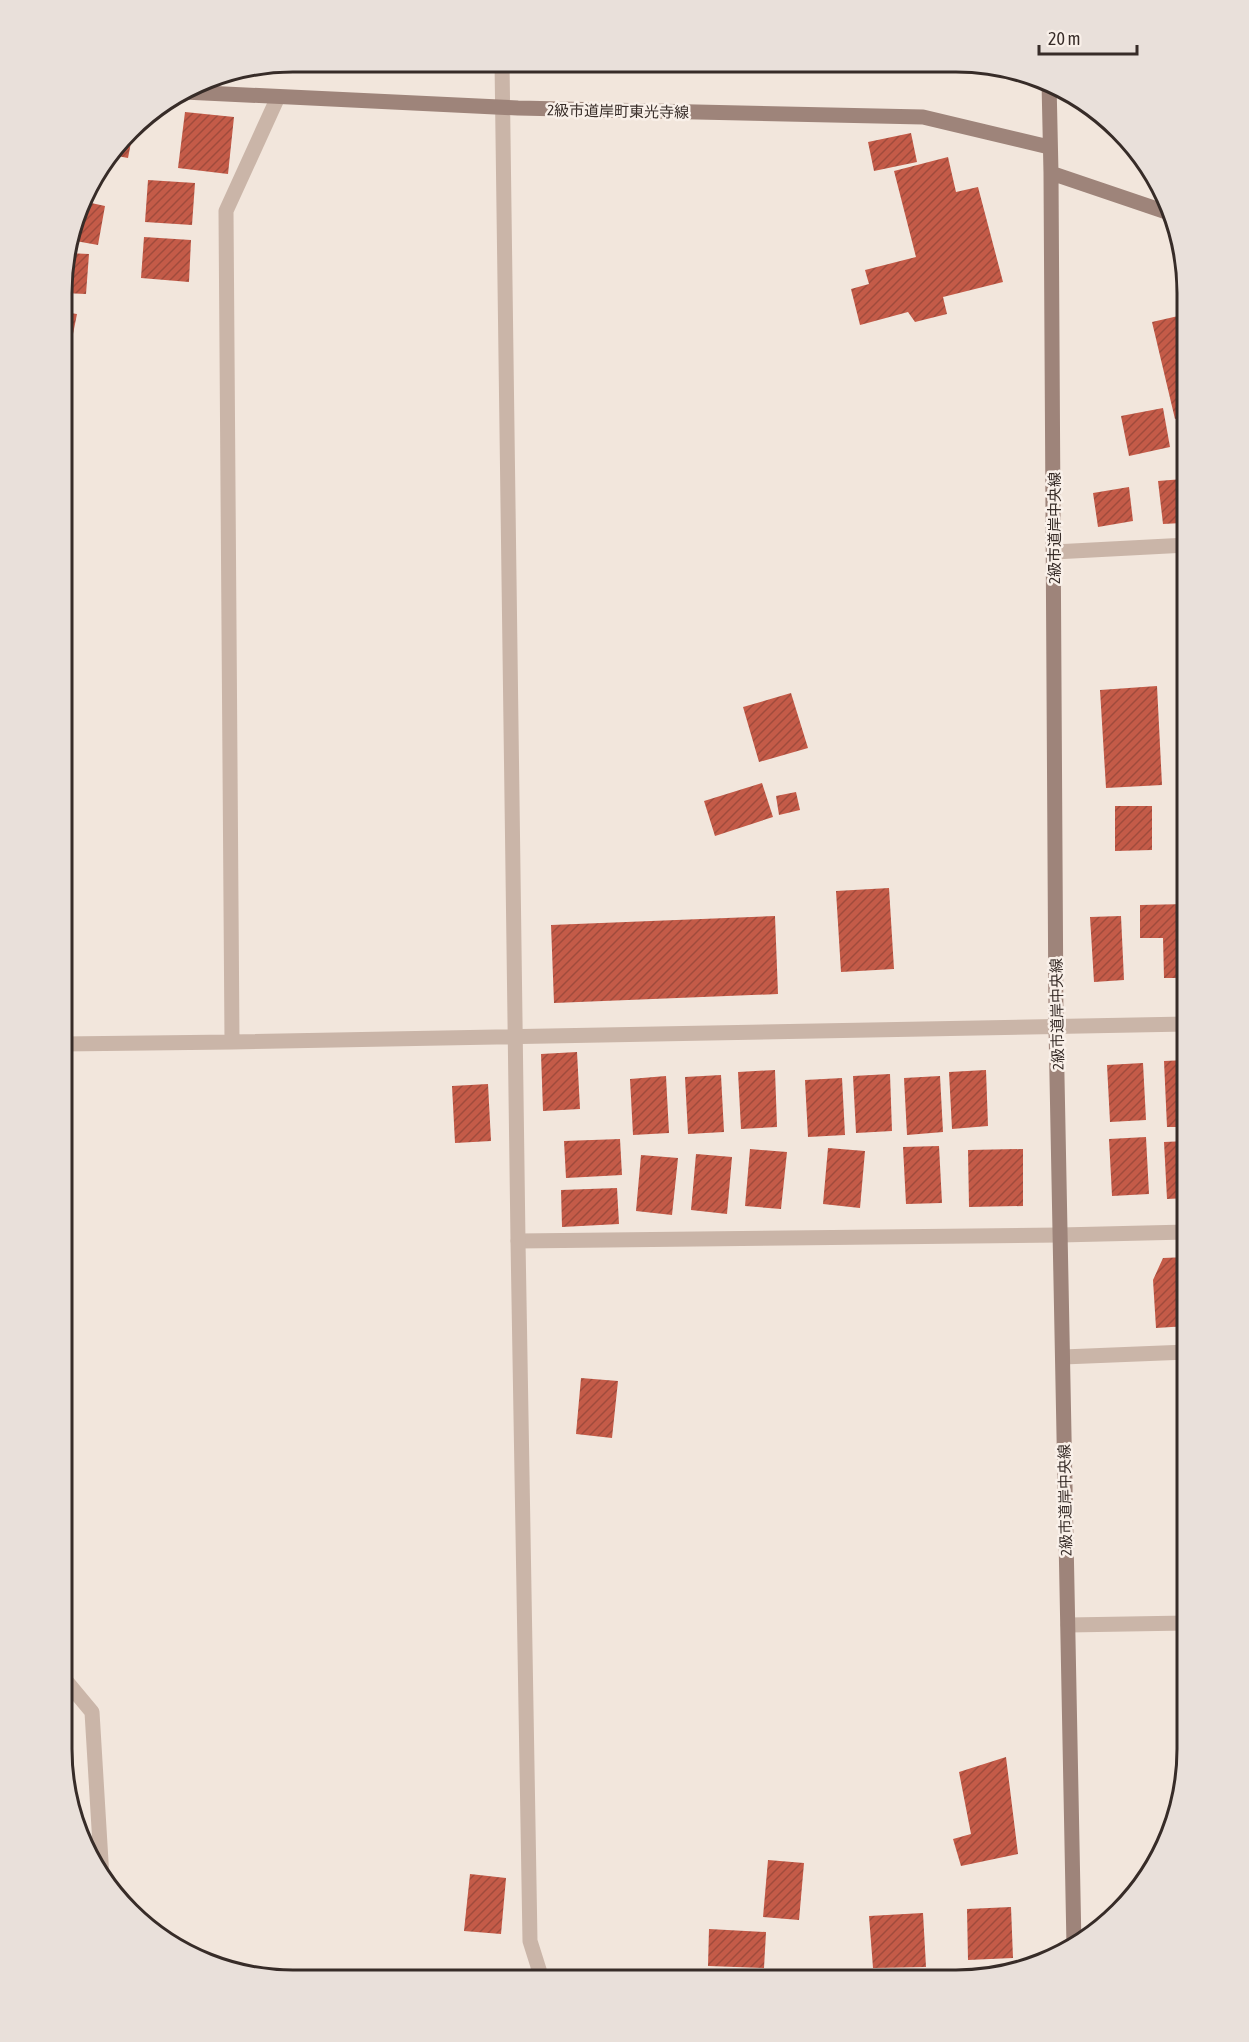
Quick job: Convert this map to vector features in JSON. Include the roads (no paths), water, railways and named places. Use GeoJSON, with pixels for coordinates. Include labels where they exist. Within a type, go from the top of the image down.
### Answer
{"type":"FeatureCollection","features":[{"type":"Feature","properties":{"kind":"street"},"geometry":{"type":"LineString","coordinates":[[502,72],[530,1941],[539,1970]]}},
{"type":"Feature","properties":{"kind":"street","name":"2級市道岸町東光寺線"},"geometry":{"type":"LineString","coordinates":[[200,93],[502,108],[923,117],[1049,147]]}},
{"type":"Feature","properties":{"kind":"street","name":"2級市道岸中央線"},"geometry":{"type":"LineString","coordinates":[[1049,93],[1049,147],[1052,173],[1056,1026],[1074,1936]]}},
{"type":"Feature","properties":{"kind":"street"},"geometry":{"type":"LineString","coordinates":[[232,1042],[226,211],[278,97]]}},
{"type":"Feature","properties":{"kind":"street"},"geometry":{"type":"LineString","coordinates":[[1052,173],[1161,210]]}},
{"type":"Feature","properties":{"kind":"street"},"geometry":{"type":"LineString","coordinates":[[1054,552],[1177,546]]}},
{"type":"Feature","properties":{"kind":"street"},"geometry":{"type":"LineString","coordinates":[[72,1044],[1177,1024]]}},
{"type":"Feature","properties":{"kind":"street"},"geometry":{"type":"LineString","coordinates":[[518,1241],[1177,1232]]}},
{"type":"Feature","properties":{"kind":"street"},"geometry":{"type":"LineString","coordinates":[[1062,1358],[1177,1353]]}},
{"type":"Feature","properties":{"kind":"street"},"geometry":{"type":"LineString","coordinates":[[1068,1625],[1177,1623]]}},
{"type":"Feature","properties":{"kind":"street"},"geometry":{"type":"LineString","coordinates":[[72,1688],[92,1712],[101,1858]]}}]}
